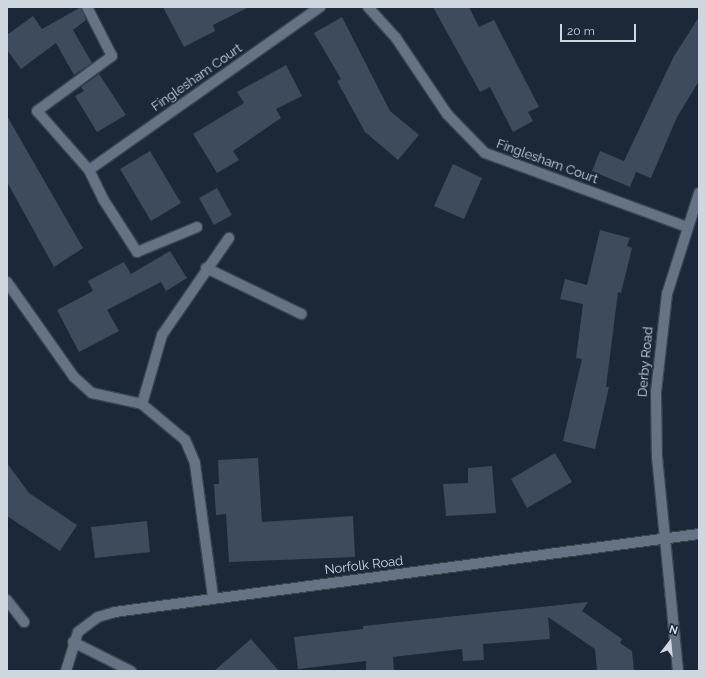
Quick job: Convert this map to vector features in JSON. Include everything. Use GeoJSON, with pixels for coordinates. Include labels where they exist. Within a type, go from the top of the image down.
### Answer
{"type":"FeatureCollection","features":[{"type":"Feature","properties":{"kind":"street"},"geometry":{"type":"LineString","coordinates":[[87,7],[112,56],[37,111],[89,170],[103,199],[137,252],[196,227]]}},
{"type":"Feature","properties":{"kind":"street","name":"Finglesham Court"},"geometry":{"type":"LineString","coordinates":[[89,170],[320,7]]}},
{"type":"Feature","properties":{"kind":"street","name":"Finglesham Court"},"geometry":{"type":"LineString","coordinates":[[368,7],[396,38],[447,114],[485,153],[687,227]]}},
{"type":"Feature","properties":{"kind":"street","name":"Derby Road"},"geometry":{"type":"LineString","coordinates":[[678,671],[657,458],[656,392],[667,294],[699,193]]}},
{"type":"Feature","properties":{"kind":"street"},"geometry":{"type":"LineString","coordinates":[[142,404],[162,335],[206,268],[229,238]]}},
{"type":"Feature","properties":{"kind":"street"},"geometry":{"type":"LineString","coordinates":[[206,268],[301,314]]}},
{"type":"Feature","properties":{"kind":"street"},"geometry":{"type":"LineString","coordinates":[[7,282],[74,377],[92,393],[142,404],[185,440],[194,463],[213,597]]}},
{"type":"Feature","properties":{"kind":"street","name":"Norfolk Road"},"geometry":{"type":"LineString","coordinates":[[66,671],[73,642],[78,632],[98,617],[150,605],[541,557],[699,534]]}},
{"type":"Feature","properties":{"kind":"street"},"geometry":{"type":"LineString","coordinates":[[7,600],[24,622]]}},
{"type":"Feature","properties":{"kind":"street"},"geometry":{"type":"LineString","coordinates":[[73,642],[131,671]]}},
{"type":"Feature","properties":{"kind":"building"},"geometry":{"type":"Polygon","coordinates":[[[81,7],[86,20],[73,30],[92,63],[74,75],[56,43],[21,69],[7,50],[7,35],[33,16],[42,29],[81,7]]]}},
{"type":"Feature","properties":{"kind":"building"},"geometry":{"type":"Polygon","coordinates":[[[163,7],[249,7],[213,25],[215,31],[184,47],[163,7]]]}},
{"type":"Feature","properties":{"kind":"building"},"geometry":{"type":"Polygon","coordinates":[[[433,7],[469,7],[479,27],[494,20],[539,107],[528,112],[533,121],[513,132],[490,87],[480,92],[433,7]]]}},
{"type":"Feature","properties":{"kind":"building"},"geometry":{"type":"Polygon","coordinates":[[[342,17],[390,111],[419,135],[398,160],[365,132],[337,81],[341,79],[314,33],[342,17]]]}},
{"type":"Feature","properties":{"kind":"building"},"geometry":{"type":"Polygon","coordinates":[[[699,17],[699,81],[677,117],[651,178],[636,172],[630,187],[592,171],[600,151],[624,161],[674,56],[699,17]]]}},
{"type":"Feature","properties":{"kind":"building"},"geometry":{"type":"Polygon","coordinates":[[[286,65],[302,96],[276,109],[281,118],[233,151],[239,160],[217,173],[193,134],[244,103],[237,92],[286,65]]]}},
{"type":"Feature","properties":{"kind":"building"},"geometry":{"type":"Polygon","coordinates":[[[99,74],[126,115],[97,132],[75,96],[84,91],[81,87],[99,74]]]}},
{"type":"Feature","properties":{"kind":"building"},"geometry":{"type":"Polygon","coordinates":[[[7,116],[83,248],[54,267],[7,182],[7,116]]]}},
{"type":"Feature","properties":{"kind":"building"},"geometry":{"type":"Polygon","coordinates":[[[150,151],[181,203],[151,221],[120,169],[150,151]]]}},
{"type":"Feature","properties":{"kind":"building"},"geometry":{"type":"Polygon","coordinates":[[[453,164],[482,178],[464,219],[434,206],[453,164]]]}},
{"type":"Feature","properties":{"kind":"building"},"geometry":{"type":"Polygon","coordinates":[[[217,188],[232,215],[214,225],[199,198],[217,188]]]}},
{"type":"Feature","properties":{"kind":"building"},"geometry":{"type":"Polygon","coordinates":[[[600,230],[630,238],[627,246],[632,248],[621,293],[618,292],[606,387],[609,387],[595,449],[563,441],[582,359],[576,358],[583,304],[560,299],[565,279],[587,285],[600,230]]]}},
{"type":"Feature","properties":{"kind":"building"},"geometry":{"type":"Polygon","coordinates":[[[170,251],[187,278],[166,291],[161,282],[107,310],[119,331],[79,352],[57,310],[93,291],[88,281],[124,262],[131,274],[170,251]]]}},
{"type":"Feature","properties":{"kind":"building"},"geometry":{"type":"Polygon","coordinates":[[[555,453],[572,482],[527,508],[511,479],[555,453]]]}},
{"type":"Feature","properties":{"kind":"building"},"geometry":{"type":"Polygon","coordinates":[[[258,458],[262,522],[353,516],[355,557],[229,562],[226,514],[216,515],[214,484],[219,484],[218,460],[258,458]]]}},
{"type":"Feature","properties":{"kind":"building"},"geometry":{"type":"Polygon","coordinates":[[[7,463],[29,493],[77,525],[60,551],[7,516],[7,463]]]}},
{"type":"Feature","properties":{"kind":"building"},"geometry":{"type":"Polygon","coordinates":[[[492,466],[496,513],[446,516],[443,484],[468,483],[468,468],[492,466]]]}},
{"type":"Feature","properties":{"kind":"building"},"geometry":{"type":"Polygon","coordinates":[[[147,521],[150,552],[95,558],[91,527],[147,521]]]}},
{"type":"Feature","properties":{"kind":"building"},"geometry":{"type":"Polygon","coordinates":[[[588,602],[582,611],[622,639],[620,643],[632,651],[634,671],[597,671],[595,649],[548,617],[550,639],[483,644],[484,660],[463,661],[462,649],[393,657],[394,671],[366,671],[366,661],[298,669],[294,637],[363,629],[363,626],[588,602]]]}},
{"type":"Feature","properties":{"kind":"building"},"geometry":{"type":"Polygon","coordinates":[[[251,639],[279,671],[214,671],[251,639]]]}}]}
